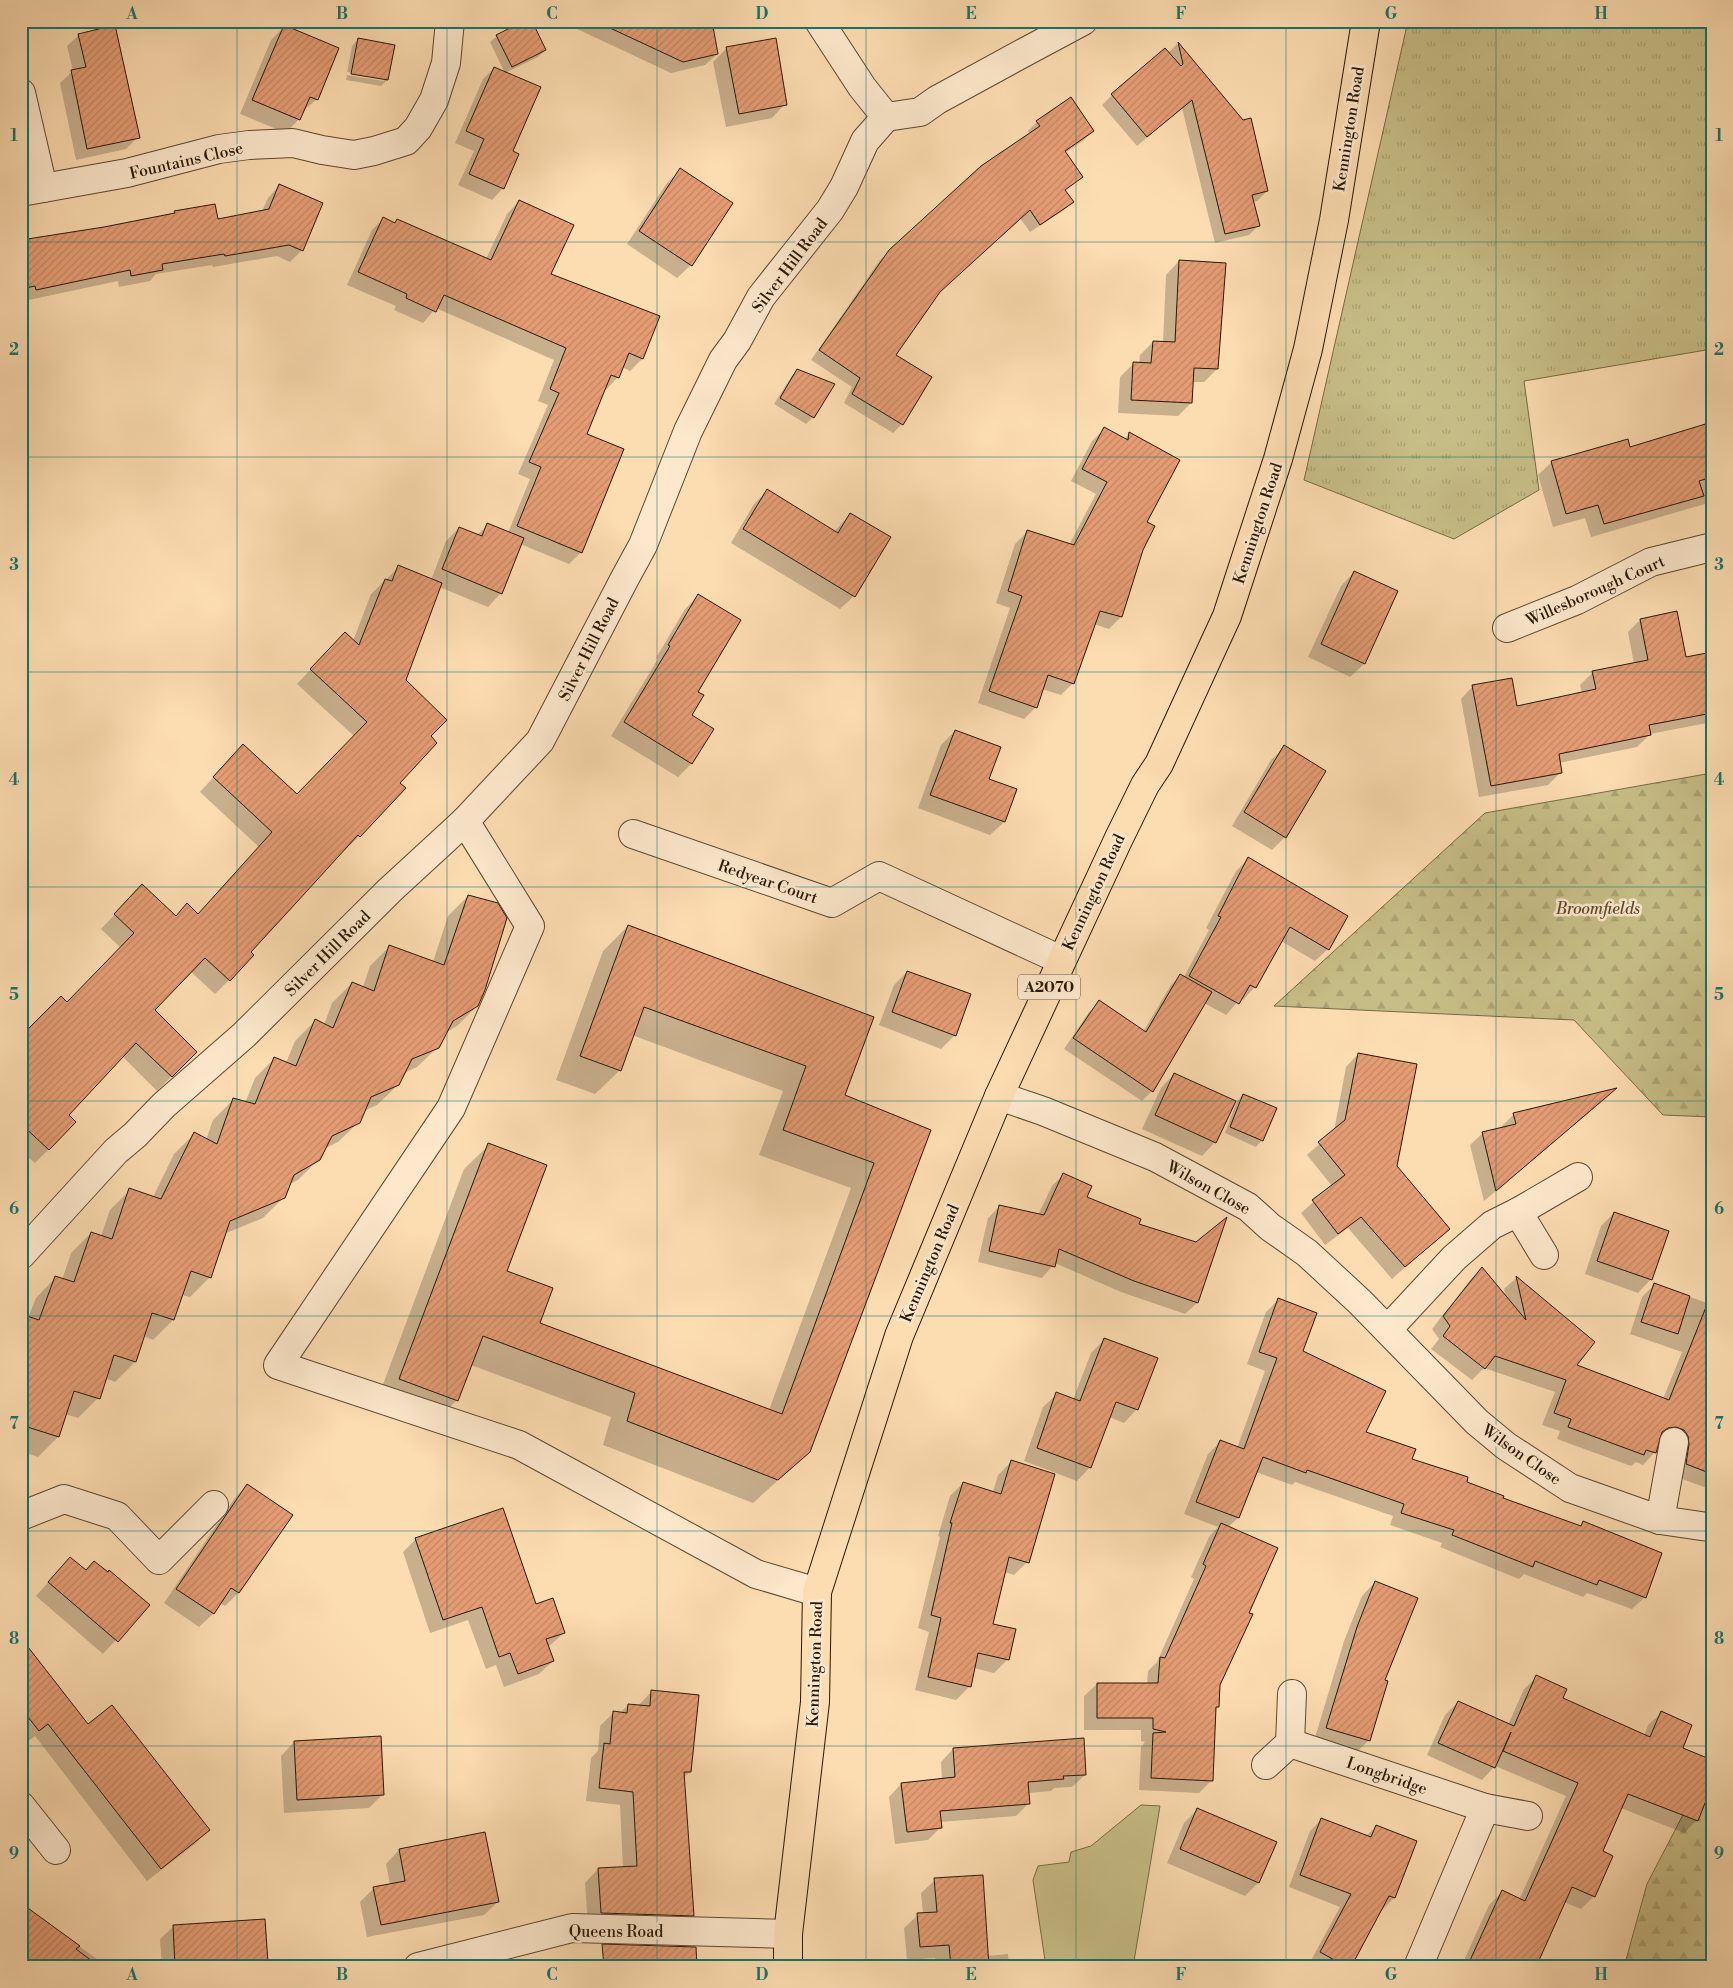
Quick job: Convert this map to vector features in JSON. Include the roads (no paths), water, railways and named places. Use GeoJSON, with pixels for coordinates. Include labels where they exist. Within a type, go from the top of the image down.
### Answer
{"type":"FeatureCollection","features":[{"type":"Feature","properties":{"kind":"main road","name":"Kennington Road"},"geometry":{"type":"LineString","coordinates":[[788,1967],[788,1934],[815,1702],[817,1592],[899,1336],[999,1096],[1061,960],[1136,803],[1159,764],[1227,616],[1278,459],[1308,349],[1334,220],[1366,21]]}},
{"type":"Feature","properties":{"kind":"street","name":"Fountains Close"},"geometry":{"type":"LineString","coordinates":[[21,93],[32,190],[127,173],[219,149],[249,145],[293,143],[322,150],[354,154],[374,151],[406,141],[418,128],[434,100],[446,63],[450,21]]}},
{"type":"Feature","properties":{"kind":"street"},"geometry":{"type":"LineString","coordinates":[[819,21],[862,87],[886,116],[920,112],[937,100],[1083,21]]}},
{"type":"Feature","properties":{"kind":"street","name":"Silver Hill Road"},"geometry":{"type":"LineString","coordinates":[[21,1255],[116,1151],[135,1135],[164,1105],[244,1034],[390,890],[465,821],[540,741],[607,611],[644,545],[688,431],[723,360],[737,341],[761,297],[830,210],[844,188],[865,141],[886,116]]}},
{"type":"Feature","properties":{"kind":"street","name":"Willesborough Court"},"geometry":{"type":"LineString","coordinates":[[1507,628],[1577,600],[1652,562],[1712,547]]}},
{"type":"Feature","properties":{"kind":"street"},"geometry":{"type":"LineString","coordinates":[[465,821],[530,926],[451,1108],[278,1364],[519,1445],[756,1574],[817,1592]]}},
{"type":"Feature","properties":{"kind":"street","name":"Redyear Court"},"geometry":{"type":"LineString","coordinates":[[633,834],[832,903],[879,876],[1061,960]]}},
{"type":"Feature","properties":{"kind":"street","name":"Wilson Close"},"geometry":{"type":"LineString","coordinates":[[999,1096],[1042,1111],[1155,1157],[1248,1206],[1270,1227],[1307,1253],[1388,1329],[1477,1422],[1506,1446],[1570,1488],[1660,1520],[1708,1527]]}},
{"type":"Feature","properties":{"kind":"street"},"geometry":{"type":"LineString","coordinates":[[1388,1329],[1454,1258],[1492,1225],[1578,1177]]}},
{"type":"Feature","properties":{"kind":"street"},"geometry":{"type":"LineString","coordinates":[[1518,1212],[1544,1255]]}},
{"type":"Feature","properties":{"kind":"street"},"geometry":{"type":"LineString","coordinates":[[1660,1520],[1674,1442]]}},
{"type":"Feature","properties":{"kind":"street"},"geometry":{"type":"LineString","coordinates":[[21,1516],[64,1499],[117,1516],[159,1560],[214,1506]]}},
{"type":"Feature","properties":{"kind":"street"},"geometry":{"type":"LineString","coordinates":[[1266,1765],[1290,1743],[1292,1694]]}},
{"type":"Feature","properties":{"kind":"street","name":"Longbridge"},"geometry":{"type":"LineString","coordinates":[[1290,1743],[1485,1808],[1528,1816]]}},
{"type":"Feature","properties":{"kind":"street"},"geometry":{"type":"LineString","coordinates":[[21,1806],[56,1850]]}},
{"type":"Feature","properties":{"kind":"street"},"geometry":{"type":"LineString","coordinates":[[1418,1967],[1485,1808]]}},
{"type":"Feature","properties":{"kind":"street","name":"Queens Road"},"geometry":{"type":"LineString","coordinates":[[418,1967],[572,1928],[788,1934]]}},
{"type":"Feature","properties":{"kind":"park label","name":"Broomfields"},"geometry":{"type":"Point","coordinates":[1598,908]}}]}
